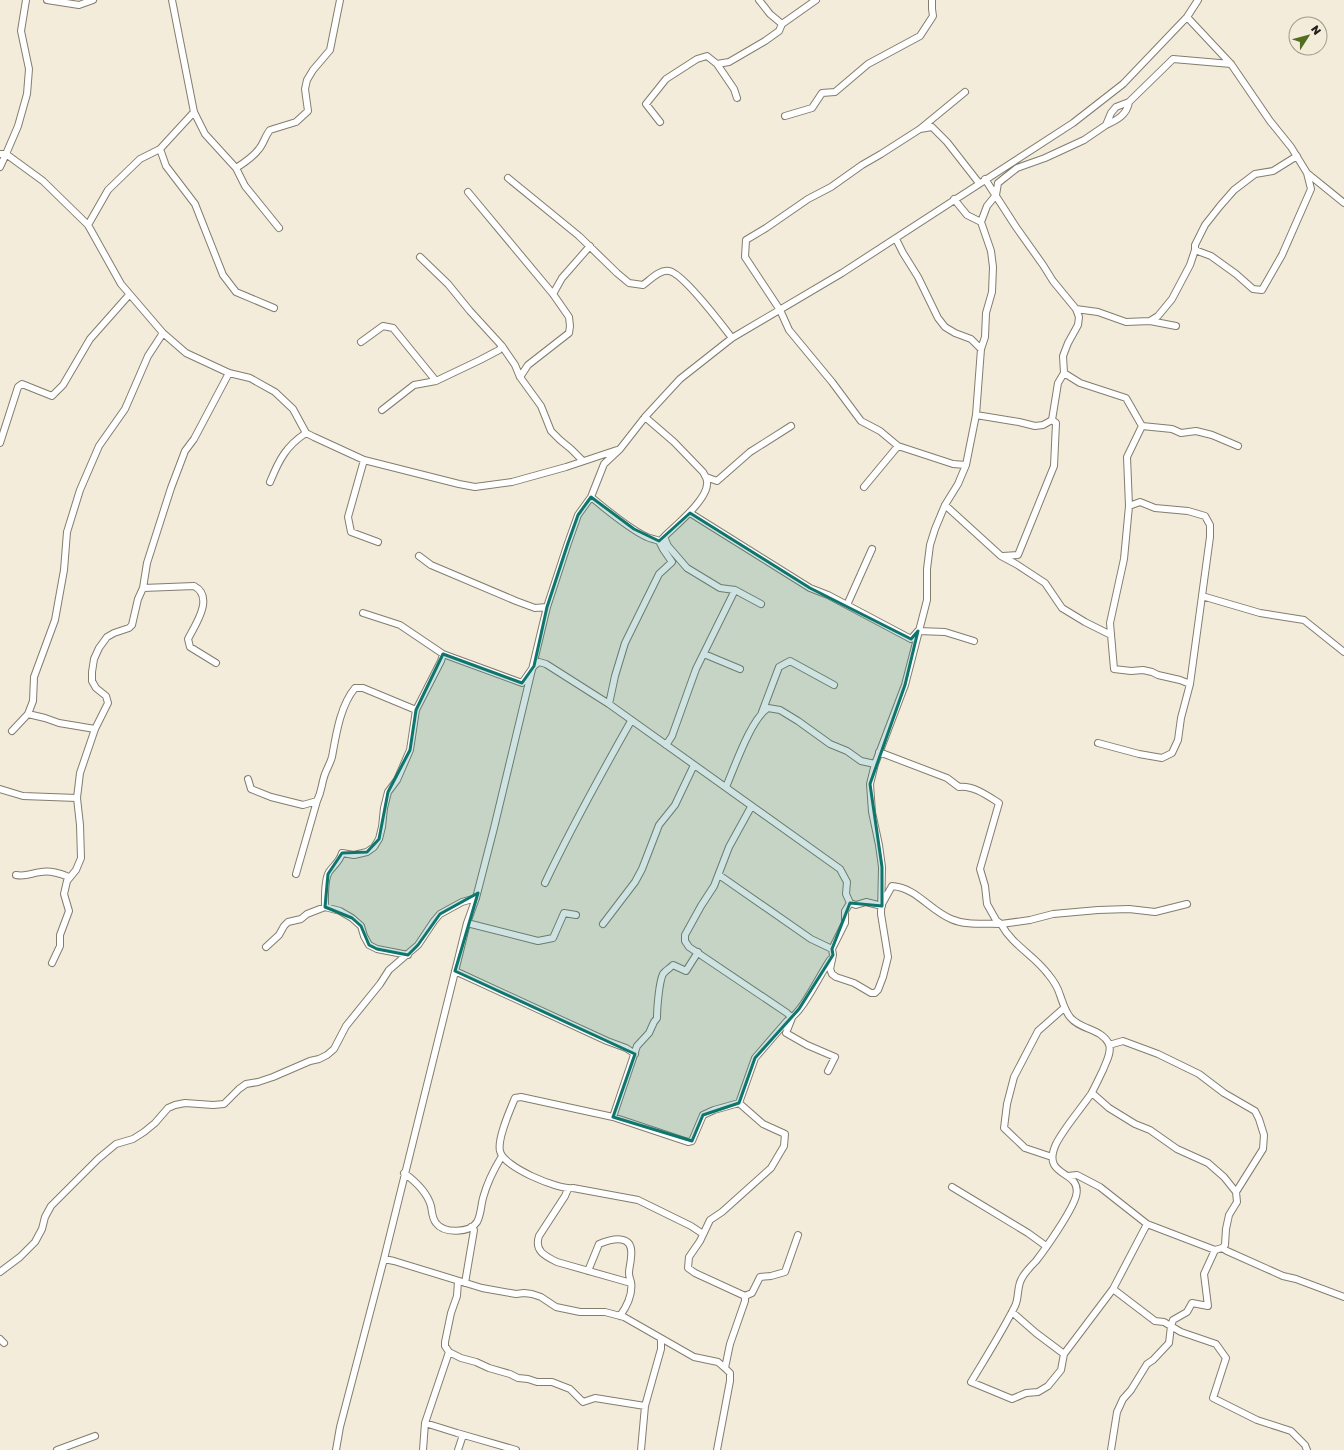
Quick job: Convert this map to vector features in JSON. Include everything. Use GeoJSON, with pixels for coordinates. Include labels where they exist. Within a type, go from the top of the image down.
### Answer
{"type":"FeatureCollection","features":[{"type":"Feature","properties":{"kind":"street"},"geometry":{"type":"LineString","coordinates":[[0,167],[3,154],[18,126],[27,94],[29,69],[21,31],[26,0]]}},
{"type":"Feature","properties":{"kind":"street"},"geometry":{"type":"LineString","coordinates":[[47,0],[79,6],[93,0]]}},
{"type":"Feature","properties":{"kind":"street"},"geometry":{"type":"LineString","coordinates":[[172,0],[194,112],[205,134],[236,168],[245,186],[279,228]]}},
{"type":"Feature","properties":{"kind":"street"},"geometry":{"type":"LineString","coordinates":[[236,168],[246,162],[260,149],[270,130],[296,122],[308,111],[305,89],[306,80],[330,50],[340,0]]}},
{"type":"Feature","properties":{"kind":"street"},"geometry":{"type":"LineString","coordinates":[[760,0],[770,14],[782,24]]}},
{"type":"Feature","properties":{"kind":"street"},"geometry":{"type":"LineString","coordinates":[[717,64],[729,62],[765,41],[779,31],[782,24],[816,0]]}},
{"type":"Feature","properties":{"kind":"street"},"geometry":{"type":"LineString","coordinates":[[785,116],[812,108],[822,93],[835,92],[868,64],[920,36],[934,16],[932,0]]}},
{"type":"Feature","properties":{"kind":"street"},"geometry":{"type":"LineString","coordinates":[[336,1450],[340,1427],[384,1259],[404,1173],[467,923],[476,898],[515,744],[547,608],[578,516],[591,496],[604,464],[620,449],[645,417],[680,378],[732,338],[842,273],[896,239],[954,199],[1074,123],[1123,84],[1187,17],[1198,0]]}},
{"type":"Feature","properties":{"kind":"street"},"geometry":{"type":"LineString","coordinates":[[1187,17],[1231,64],[1308,173],[1344,203]]}},
{"type":"Feature","properties":{"kind":"street"},"geometry":{"type":"LineString","coordinates":[[660,122],[646,104],[666,79],[702,57],[707,56],[717,64],[734,90],[737,98]]}},
{"type":"Feature","properties":{"kind":"street"},"geometry":{"type":"LineString","coordinates":[[1106,125],[1111,113],[1116,107],[1129,102],[1173,59],[1231,64]]}},
{"type":"Feature","properties":{"kind":"street"},"geometry":{"type":"LineString","coordinates":[[965,92],[920,129],[862,165],[831,187],[808,199],[746,240],[745,257],[780,310],[789,330],[832,382],[861,421],[880,431],[898,446],[953,464],[966,465]]}},
{"type":"Feature","properties":{"kind":"street"},"geometry":{"type":"LineString","coordinates":[[833,952],[830,969],[832,974],[836,977],[854,983],[871,993],[875,993],[878,990],[883,978],[888,957],[881,914],[882,867],[872,812],[870,784],[879,752],[905,685],[927,600],[927,569],[930,545],[945,505],[958,484],[966,465],[976,415],[981,349],[985,337],[986,314],[992,292],[993,267],[991,251],[981,222],[988,206],[996,195],[998,183],[1017,168],[1045,158],[1084,140],[1106,125],[1119,119],[1128,110],[1129,102]]}},
{"type":"Feature","properties":{"kind":"street"},"geometry":{"type":"LineString","coordinates":[[88,225],[108,190],[140,159],[160,149],[194,112]]}},
{"type":"Feature","properties":{"kind":"street"},"geometry":{"type":"LineString","coordinates":[[920,129],[932,127],[947,142],[979,183]]}},
{"type":"Feature","properties":{"kind":"street"},"geometry":{"type":"LineString","coordinates":[[160,149],[166,166],[195,204],[223,275],[236,292],[274,308]]}},
{"type":"Feature","properties":{"kind":"street"},"geometry":{"type":"LineString","coordinates":[[3,154],[43,181],[88,225],[121,284],[163,333],[186,353],[229,373],[250,378],[275,392],[292,409],[306,433],[364,460],[475,487],[512,482],[566,468],[620,449]]}},
{"type":"Feature","properties":{"kind":"street"},"geometry":{"type":"LineString","coordinates":[[1150,321],[1158,316],[1172,299],[1190,265],[1195,250],[1195,245],[1205,225],[1234,190],[1255,174],[1273,171],[1297,156]]}},
{"type":"Feature","properties":{"kind":"street"},"geometry":{"type":"LineString","coordinates":[[1016,159],[1017,168]]}},
{"type":"Feature","properties":{"kind":"street"},"geometry":{"type":"LineString","coordinates":[[1195,250],[1211,256],[1236,274],[1253,289],[1262,290],[1282,254],[1311,189],[1308,173]]}},
{"type":"Feature","properties":{"kind":"street"},"geometry":{"type":"LineString","coordinates":[[508,178],[590,246],[629,283],[643,285],[662,271],[669,270],[674,273],[695,292],[732,338]]}},
{"type":"Feature","properties":{"kind":"street"},"geometry":{"type":"LineString","coordinates":[[985,179],[1016,228],[1053,281],[1076,309],[1079,317],[1078,325],[1063,356],[1064,373],[1058,383],[1052,420]]}},
{"type":"Feature","properties":{"kind":"street"},"geometry":{"type":"LineString","coordinates":[[468,192],[553,294],[569,317],[569,332],[528,365],[520,377]]}},
{"type":"Feature","properties":{"kind":"street"},"geometry":{"type":"LineString","coordinates":[[954,199],[967,215],[981,222]]}},
{"type":"Feature","properties":{"kind":"street"},"geometry":{"type":"LineString","coordinates":[[896,239],[902,253],[918,277],[938,318],[945,327],[954,333],[971,339],[981,349]]}},
{"type":"Feature","properties":{"kind":"street"},"geometry":{"type":"LineString","coordinates":[[553,294],[562,278],[590,246]]}},
{"type":"Feature","properties":{"kind":"street"},"geometry":{"type":"LineString","coordinates":[[420,257],[448,284],[502,346],[515,365],[520,377],[541,406],[552,431],[583,461]]}},
{"type":"Feature","properties":{"kind":"street"},"geometry":{"type":"LineString","coordinates":[[0,443],[18,387],[22,384],[52,396],[63,385],[90,339],[130,295]]}},
{"type":"Feature","properties":{"kind":"street"},"geometry":{"type":"LineString","coordinates":[[1076,309],[1098,312],[1126,322],[1150,321],[1176,326]]}},
{"type":"Feature","properties":{"kind":"street"},"geometry":{"type":"LineString","coordinates":[[360,342],[383,326],[393,328],[436,381]]}},
{"type":"Feature","properties":{"kind":"street"},"geometry":{"type":"LineString","coordinates":[[12,731],[28,714],[33,701],[34,677],[56,620],[68,532],[80,490],[99,446],[125,409],[148,356],[163,333]]}},
{"type":"Feature","properties":{"kind":"street"},"geometry":{"type":"LineString","coordinates":[[382,410],[414,385],[436,381],[499,350],[502,346]]}},
{"type":"Feature","properties":{"kind":"street"},"geometry":{"type":"LineString","coordinates":[[515,365],[528,365]]}},
{"type":"Feature","properties":{"kind":"street"},"geometry":{"type":"LineString","coordinates":[[52,963],[60,946],[60,935],[69,911],[64,894],[67,881],[76,870],[81,858],[77,798],[80,772],[94,729],[108,700],[106,696],[96,688],[92,681],[94,660],[99,648],[107,637],[114,632],[129,628],[132,625],[138,599],[143,588],[152,547],[171,488],[185,451],[194,439],[229,373]]}},
{"type":"Feature","properties":{"kind":"street"},"geometry":{"type":"LineString","coordinates":[[1064,373],[1080,383],[1126,398],[1142,426]]}},
{"type":"Feature","properties":{"kind":"street"},"geometry":{"type":"LineString","coordinates":[[976,415],[1035,426],[1043,425],[1052,420]]}},
{"type":"Feature","properties":{"kind":"street"},"geometry":{"type":"LineString","coordinates":[[610,704],[615,676],[625,644],[659,574],[672,562],[663,549],[662,539],[677,523],[690,513],[706,489],[708,482],[706,477],[674,442],[645,417]]}},
{"type":"Feature","properties":{"kind":"street"},"geometry":{"type":"LineString","coordinates":[[1001,556],[1018,555],[1054,466],[1056,423],[1052,420]]}},
{"type":"Feature","properties":{"kind":"street"},"geometry":{"type":"LineString","coordinates":[[706,489],[750,452],[791,426]]}},
{"type":"Feature","properties":{"kind":"street"},"geometry":{"type":"LineString","coordinates":[[1142,426],[1172,429],[1181,433],[1196,431],[1238,446]]}},
{"type":"Feature","properties":{"kind":"street"},"geometry":{"type":"LineString","coordinates":[[1142,426],[1127,457],[1129,506],[1124,559],[1110,623],[1114,669],[1148,671],[1190,684]]}},
{"type":"Feature","properties":{"kind":"street"},"geometry":{"type":"LineString","coordinates":[[270,482],[284,453],[295,440],[306,433]]}},
{"type":"Feature","properties":{"kind":"street"},"geometry":{"type":"LineString","coordinates":[[864,487],[898,446]]}},
{"type":"Feature","properties":{"kind":"street"},"geometry":{"type":"LineString","coordinates":[[364,460],[348,518],[352,532],[378,542]]}},
{"type":"Feature","properties":{"kind":"street"},"geometry":{"type":"LineString","coordinates":[[706,477],[718,480]]}},
{"type":"Feature","properties":{"kind":"street"},"geometry":{"type":"LineString","coordinates":[[591,496],[605,508],[648,538],[662,539],[687,568],[720,588],[735,590],[761,604]]}},
{"type":"Feature","properties":{"kind":"street"},"geometry":{"type":"LineString","coordinates":[[1098,743],[1139,754],[1162,758],[1172,753],[1178,740],[1181,718],[1190,684],[1210,537],[1210,526],[1205,516],[1188,511],[1155,508],[1140,502],[1129,506]]}},
{"type":"Feature","properties":{"kind":"street"},"geometry":{"type":"LineString","coordinates":[[945,505],[1001,556],[1045,582],[1062,608],[1084,622],[1111,635]]}},
{"type":"Feature","properties":{"kind":"street"},"geometry":{"type":"LineString","coordinates":[[690,513],[810,588],[828,595],[911,638],[918,631],[945,632],[974,641]]}},
{"type":"Feature","properties":{"kind":"street"},"geometry":{"type":"LineString","coordinates":[[847,605],[872,549]]}},
{"type":"Feature","properties":{"kind":"street"},"geometry":{"type":"LineString","coordinates":[[419,556],[432,565],[516,601],[535,608],[547,608]]}},
{"type":"Feature","properties":{"kind":"street"},"geometry":{"type":"LineString","coordinates":[[143,588],[194,586],[199,588],[202,593],[204,603],[201,614],[188,639],[188,643],[190,647],[216,663]]}},
{"type":"Feature","properties":{"kind":"street"},"geometry":{"type":"LineString","coordinates":[[666,745],[672,736],[687,692],[735,590]]}},
{"type":"Feature","properties":{"kind":"street"},"geometry":{"type":"LineString","coordinates":[[1202,596],[1260,613],[1304,620],[1344,652]]}},
{"type":"Feature","properties":{"kind":"street"},"geometry":{"type":"LineString","coordinates":[[363,613],[400,625],[443,654],[522,683],[534,666],[539,662],[546,664],[610,704],[726,787],[751,807],[840,869],[847,882],[846,894],[850,903],[856,905],[866,902],[882,906]]}},
{"type":"Feature","properties":{"kind":"street"},"geometry":{"type":"LineString","coordinates":[[325,907],[325,890],[328,874],[341,859],[342,853],[354,855],[368,852],[374,847],[379,839],[388,792],[397,780],[410,750],[416,710],[441,661],[443,654]]}},
{"type":"Feature","properties":{"kind":"street"},"geometry":{"type":"LineString","coordinates":[[704,654],[740,669]]}},
{"type":"Feature","properties":{"kind":"street"},"geometry":{"type":"LineString","coordinates":[[726,787],[754,723],[762,712],[779,667],[790,661],[834,685]]}},
{"type":"Feature","properties":{"kind":"street"},"geometry":{"type":"LineString","coordinates":[[296,874],[316,800],[322,791],[323,778],[331,759],[337,728],[350,694],[355,688],[363,688],[416,710]]}},
{"type":"Feature","properties":{"kind":"street"},"geometry":{"type":"LineString","coordinates":[[762,712],[768,708],[780,710],[830,744],[861,761],[875,764]]}},
{"type":"Feature","properties":{"kind":"street"},"geometry":{"type":"LineString","coordinates":[[28,714],[45,718],[59,724],[94,729]]}},
{"type":"Feature","properties":{"kind":"street"},"geometry":{"type":"LineString","coordinates":[[545,883],[580,816],[588,797],[631,720]]}},
{"type":"Feature","properties":{"kind":"street"},"geometry":{"type":"LineString","coordinates":[[879,752],[947,778],[959,787],[964,786],[981,792],[999,803],[980,869],[985,886],[987,904],[996,920],[1001,924],[1007,934],[1016,944],[1037,961],[1049,975],[1060,994],[1064,1008],[1070,1018],[1079,1025],[1098,1032],[1109,1045],[1110,1052],[1107,1061],[1092,1093],[1057,1142],[1052,1157],[1052,1162],[1057,1169],[1074,1181],[1076,1196],[1072,1206],[1046,1246],[1021,1280],[1016,1305],[971,1382],[1012,1399],[1026,1393],[1038,1392],[1048,1386],[1061,1370],[1064,1354],[1113,1289],[1147,1224]]}},
{"type":"Feature","properties":{"kind":"street"},"geometry":{"type":"LineString","coordinates":[[603,924],[635,882],[642,869],[659,825],[675,805],[694,765]]}},
{"type":"Feature","properties":{"kind":"street"},"geometry":{"type":"LineString","coordinates":[[248,779],[251,789],[272,797],[303,805],[316,800]]}},
{"type":"Feature","properties":{"kind":"street"},"geometry":{"type":"LineString","coordinates":[[0,790],[23,796],[77,798]]}},
{"type":"Feature","properties":{"kind":"street"},"geometry":{"type":"LineString","coordinates":[[751,807],[729,847],[714,886],[700,906],[685,934],[685,941],[689,947],[750,987],[792,1018]]}},
{"type":"Feature","properties":{"kind":"street"},"geometry":{"type":"LineString","coordinates":[[16,875],[25,876],[42,871],[69,877]]}},
{"type":"Feature","properties":{"kind":"street"},"geometry":{"type":"LineString","coordinates":[[719,875],[811,939],[833,952]]}},
{"type":"Feature","properties":{"kind":"street"},"geometry":{"type":"LineString","coordinates":[[882,906],[892,886],[902,887],[916,895],[936,911],[952,920],[972,924],[1001,924],[1030,920],[1053,914],[1098,910],[1128,909],[1155,912],[1187,904]]}},
{"type":"Feature","properties":{"kind":"street"},"geometry":{"type":"LineString","coordinates":[[0,1272],[20,1257],[35,1242],[42,1229],[45,1216],[51,1206],[93,1163],[116,1144],[133,1139],[144,1132],[156,1123],[168,1108],[175,1104],[185,1103],[213,1105],[224,1104],[239,1088],[246,1084],[273,1077],[327,1055],[334,1049],[346,1026],[380,984],[389,970],[418,945],[434,920],[440,914],[462,902],[476,898]]}},
{"type":"Feature","properties":{"kind":"street"},"geometry":{"type":"LineString","coordinates":[[828,1071],[836,1057],[807,1045],[786,1033],[792,1018],[811,992],[833,952],[844,924],[845,911],[850,903]]}},
{"type":"Feature","properties":{"kind":"street"},"geometry":{"type":"LineString","coordinates":[[266,947],[279,935],[288,922],[301,919],[306,914],[325,907],[340,911],[352,918],[361,926],[369,945],[377,949],[408,954]]}},
{"type":"Feature","properties":{"kind":"street"},"geometry":{"type":"LineString","coordinates":[[467,923],[538,942],[553,938],[564,913],[576,915]]}},
{"type":"Feature","properties":{"kind":"street"},"geometry":{"type":"LineString","coordinates":[[613,1117],[637,1046],[649,1033],[657,1018],[659,993],[663,974],[673,965],[686,971],[698,952]]}},
{"type":"Feature","properties":{"kind":"street"},"geometry":{"type":"LineString","coordinates":[[455,971],[607,1041],[626,1048],[635,1054]]}},
{"type":"Feature","properties":{"kind":"street"},"geometry":{"type":"LineString","coordinates":[[1052,1157],[1025,1148],[1004,1128],[1007,1104],[1014,1077],[1038,1031],[1064,1008]]}},
{"type":"Feature","properties":{"kind":"street"},"geometry":{"type":"LineString","coordinates":[[739,1103],[755,1058],[787,1021],[792,1018]]}},
{"type":"Feature","properties":{"kind":"street"},"geometry":{"type":"LineString","coordinates":[[1109,1045],[1123,1041],[1158,1054],[1199,1074],[1224,1093],[1255,1111],[1264,1135],[1263,1149],[1236,1192]]}},
{"type":"Feature","properties":{"kind":"street"},"geometry":{"type":"LineString","coordinates":[[1092,1093],[1109,1108],[1135,1124],[1150,1130],[1177,1149],[1208,1163],[1224,1177],[1236,1192],[1237,1202],[1229,1215],[1224,1245],[1222,1248]]}},
{"type":"Feature","properties":{"kind":"street"},"geometry":{"type":"LineString","coordinates":[[703,1234],[691,1226],[638,1200],[573,1188],[568,1189],[553,1185],[526,1174],[502,1156],[499,1150],[504,1126],[515,1098],[521,1097],[613,1117],[688,1142],[692,1141],[703,1114],[739,1103]]}},
{"type":"Feature","properties":{"kind":"street"},"geometry":{"type":"LineString","coordinates":[[739,1103],[763,1124],[784,1134],[784,1146],[771,1168],[722,1212],[710,1220],[689,1257],[688,1268],[695,1273],[745,1296],[752,1293],[760,1277],[771,1276],[784,1272],[798,1235]]}},
{"type":"Feature","properties":{"kind":"street"},"geometry":{"type":"LineString","coordinates":[[404,1173],[419,1186],[430,1204],[436,1223],[441,1228],[461,1230],[477,1222],[487,1185],[502,1156]]}},
{"type":"Feature","properties":{"kind":"street"},"geometry":{"type":"LineString","coordinates":[[1068,1176],[1077,1175],[1100,1187],[1147,1224],[1215,1250],[1222,1248],[1283,1276],[1296,1279],[1344,1297]]}},
{"type":"Feature","properties":{"kind":"street"},"geometry":{"type":"LineString","coordinates":[[952,1188],[1028,1233],[1046,1246]]}},
{"type":"Feature","properties":{"kind":"street"},"geometry":{"type":"LineString","coordinates":[[568,1189],[544,1228],[537,1243],[540,1251],[548,1257],[588,1271],[631,1283]]}},
{"type":"Feature","properties":{"kind":"street"},"geometry":{"type":"LineString","coordinates":[[471,1226],[474,1230],[462,1282],[451,1313],[445,1342],[445,1346],[449,1352],[461,1358],[518,1378],[537,1382],[552,1382],[570,1389],[583,1402],[595,1398],[645,1406]]}},
{"type":"Feature","properties":{"kind":"street"},"geometry":{"type":"LineString","coordinates":[[588,1271],[599,1244],[610,1240],[625,1240],[631,1247],[632,1256],[629,1273],[631,1283],[628,1302],[620,1316]]}},
{"type":"Feature","properties":{"kind":"street"},"geometry":{"type":"LineString","coordinates":[[1111,1450],[1117,1412],[1123,1399],[1131,1390],[1147,1364],[1153,1360],[1169,1343],[1173,1320],[1187,1312],[1192,1303],[1208,1306],[1204,1274],[1215,1250]]}},
{"type":"Feature","properties":{"kind":"street"},"geometry":{"type":"LineString","coordinates":[[384,1259],[490,1289],[516,1294],[532,1294],[541,1297],[556,1307],[580,1312],[605,1312],[624,1317],[694,1357],[718,1362],[730,1373],[730,1381],[718,1450]]}},
{"type":"Feature","properties":{"kind":"street"},"geometry":{"type":"LineString","coordinates":[[1113,1289],[1155,1321],[1164,1322],[1182,1332],[1216,1344],[1226,1358],[1213,1398],[1257,1420],[1290,1431],[1305,1445],[1307,1450]]}},
{"type":"Feature","properties":{"kind":"street"},"geometry":{"type":"LineString","coordinates":[[725,1368],[730,1344],[745,1296]]}},
{"type":"Feature","properties":{"kind":"street"},"geometry":{"type":"LineString","coordinates":[[1012,1312],[1036,1333],[1064,1354]]}},
{"type":"Feature","properties":{"kind":"street"},"geometry":{"type":"LineString","coordinates":[[641,1450],[645,1406],[661,1349],[661,1339]]}},
{"type":"Feature","properties":{"kind":"street"},"geometry":{"type":"LineString","coordinates":[[423,1450],[425,1423],[449,1352]]}},
{"type":"Feature","properties":{"kind":"street"},"geometry":{"type":"LineString","coordinates":[[425,1423],[516,1450]]}},
{"type":"Feature","properties":{"kind":"street"},"geometry":{"type":"LineString","coordinates":[[458,1450],[463,1435]]}},
{"type":"Feature","properties":{"kind":"street"},"geometry":{"type":"LineString","coordinates":[[57,1450],[95,1436]]}},
{"type":"Feature","properties":{"kind":"highlighted area"},"geometry":{"type":"Polygon","coordinates":[[[591,497],[634,529],[659,541],[690,513],[810,588],[911,639],[918,631],[905,685],[870,784],[882,867],[882,906],[850,903],[832,949],[833,955],[799,1009],[755,1058],[739,1103],[703,1115],[692,1141],[613,1117],[635,1054],[455,971],[478,893],[440,914],[418,945],[408,955],[377,949],[369,945],[361,926],[352,918],[325,907],[328,874],[342,853],[367,852],[379,839],[388,792],[410,750],[416,710],[443,654],[522,683],[534,666],[547,607],[568,543],[578,515],[591,497]]]}}]}
